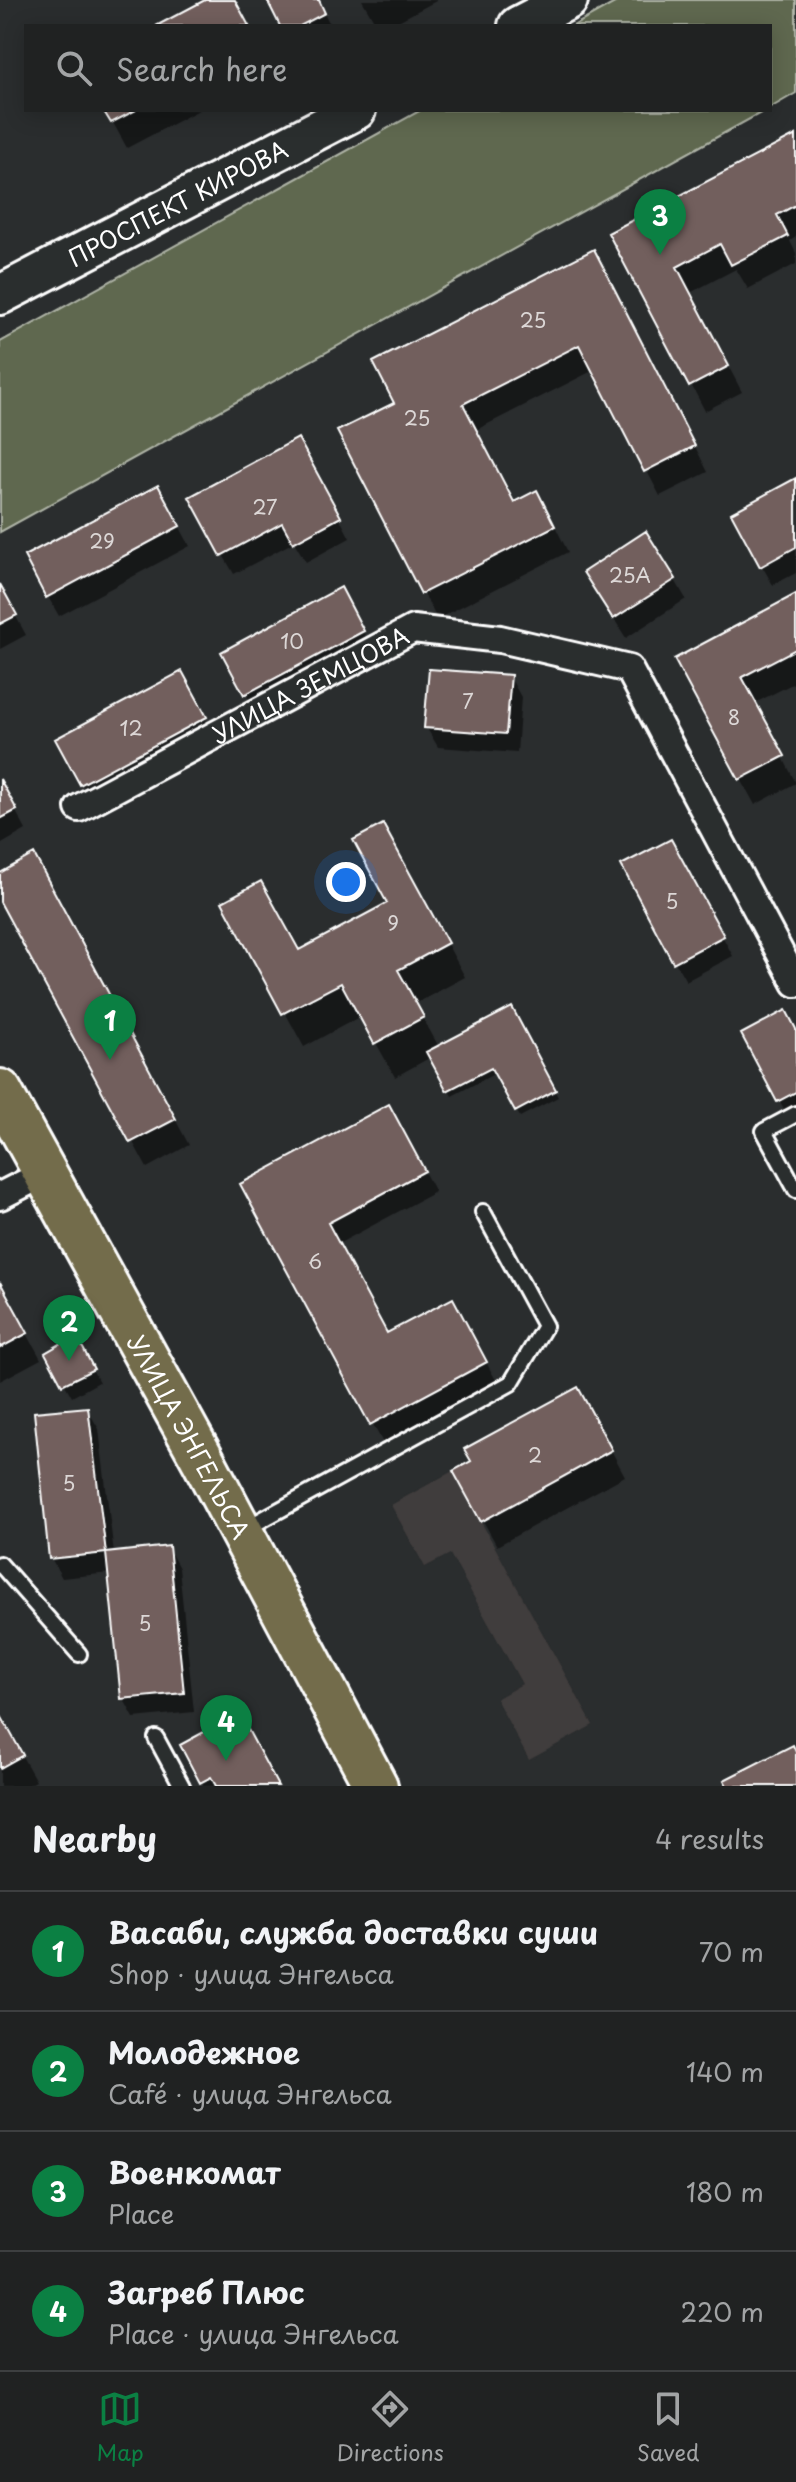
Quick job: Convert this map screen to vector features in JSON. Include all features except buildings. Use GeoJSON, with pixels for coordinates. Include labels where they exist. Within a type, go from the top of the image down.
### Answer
{"type":"FeatureCollection","features":[{"type":"Feature","properties":{"kind":"main road","name":"УЛИЦА ЭНГЕЛЬСА"},"geometry":{"type":"LineString","coordinates":[[0,1091],[241,1531],[376,1786]]}},
{"type":"Feature","properties":{"kind":"street"},"geometry":{"type":"LineString","coordinates":[[522,24],[568,0]]}},
{"type":"Feature","properties":{"kind":"street","name":"ПРОСПЕКТ КИРОВА"},"geometry":{"type":"LineString","coordinates":[[0,295],[352,112]]}},
{"type":"Feature","properties":{"kind":"street","name":"УЛИЦА ЗЕМЦОВА"},"geometry":{"type":"LineString","coordinates":[[79,808],[413,629],[500,639],[629,669],[796,983]]}},
{"type":"Feature","properties":{"kind":"street"},"geometry":{"type":"LineString","coordinates":[[0,1196],[45,1173]]}},
{"type":"Feature","properties":{"kind":"lane"},"geometry":{"type":"LineString","coordinates":[[796,1114],[764,1131],[796,1190]]}},
{"type":"Feature","properties":{"kind":"lane"},"geometry":{"type":"LineString","coordinates":[[241,1531],[511,1383],[545,1326],[483,1212]]}},
{"type":"Feature","properties":{"kind":"lane"},"geometry":{"type":"LineString","coordinates":[[0,1564],[79,1654]]}},
{"type":"Feature","properties":{"kind":"lane"},"geometry":{"type":"LineString","coordinates":[[156,1738],[182,1786]]}},
{"type":"Feature","properties":{"kind":"shaded area"},"geometry":{"type":"Polygon","coordinates":[[[453,1471],[593,1725],[529,1760],[496,1699],[522,1684],[450,1554],[425,1567],[391,1505],[453,1471]]]}},
{"type":"Feature","properties":{"kind":"green space"},"geometry":{"type":"Polygon","coordinates":[[[620,0],[796,0],[796,93],[772,107],[772,24],[577,24],[620,0]]]}},
{"type":"Feature","properties":{"kind":"green space"},"geometry":{"type":"Polygon","coordinates":[[[417,112],[762,112],[0,532],[0,342],[417,112]]]}},
{"type":"Feature","properties":{"kind":"place","name":"Военкомат"},"geometry":{"type":"Point","coordinates":[660,255]}},
{"type":"Feature","properties":{"kind":"place","name":"Васаби, служба доставки суши"},"geometry":{"type":"Point","coordinates":[110,1060]}},
{"type":"Feature","properties":{"kind":"place","name":"Молодежное"},"geometry":{"type":"Point","coordinates":[69,1361]}},
{"type":"Feature","properties":{"kind":"place","name":"Загреб Плюс"},"geometry":{"type":"Point","coordinates":[226,1761]}}]}
